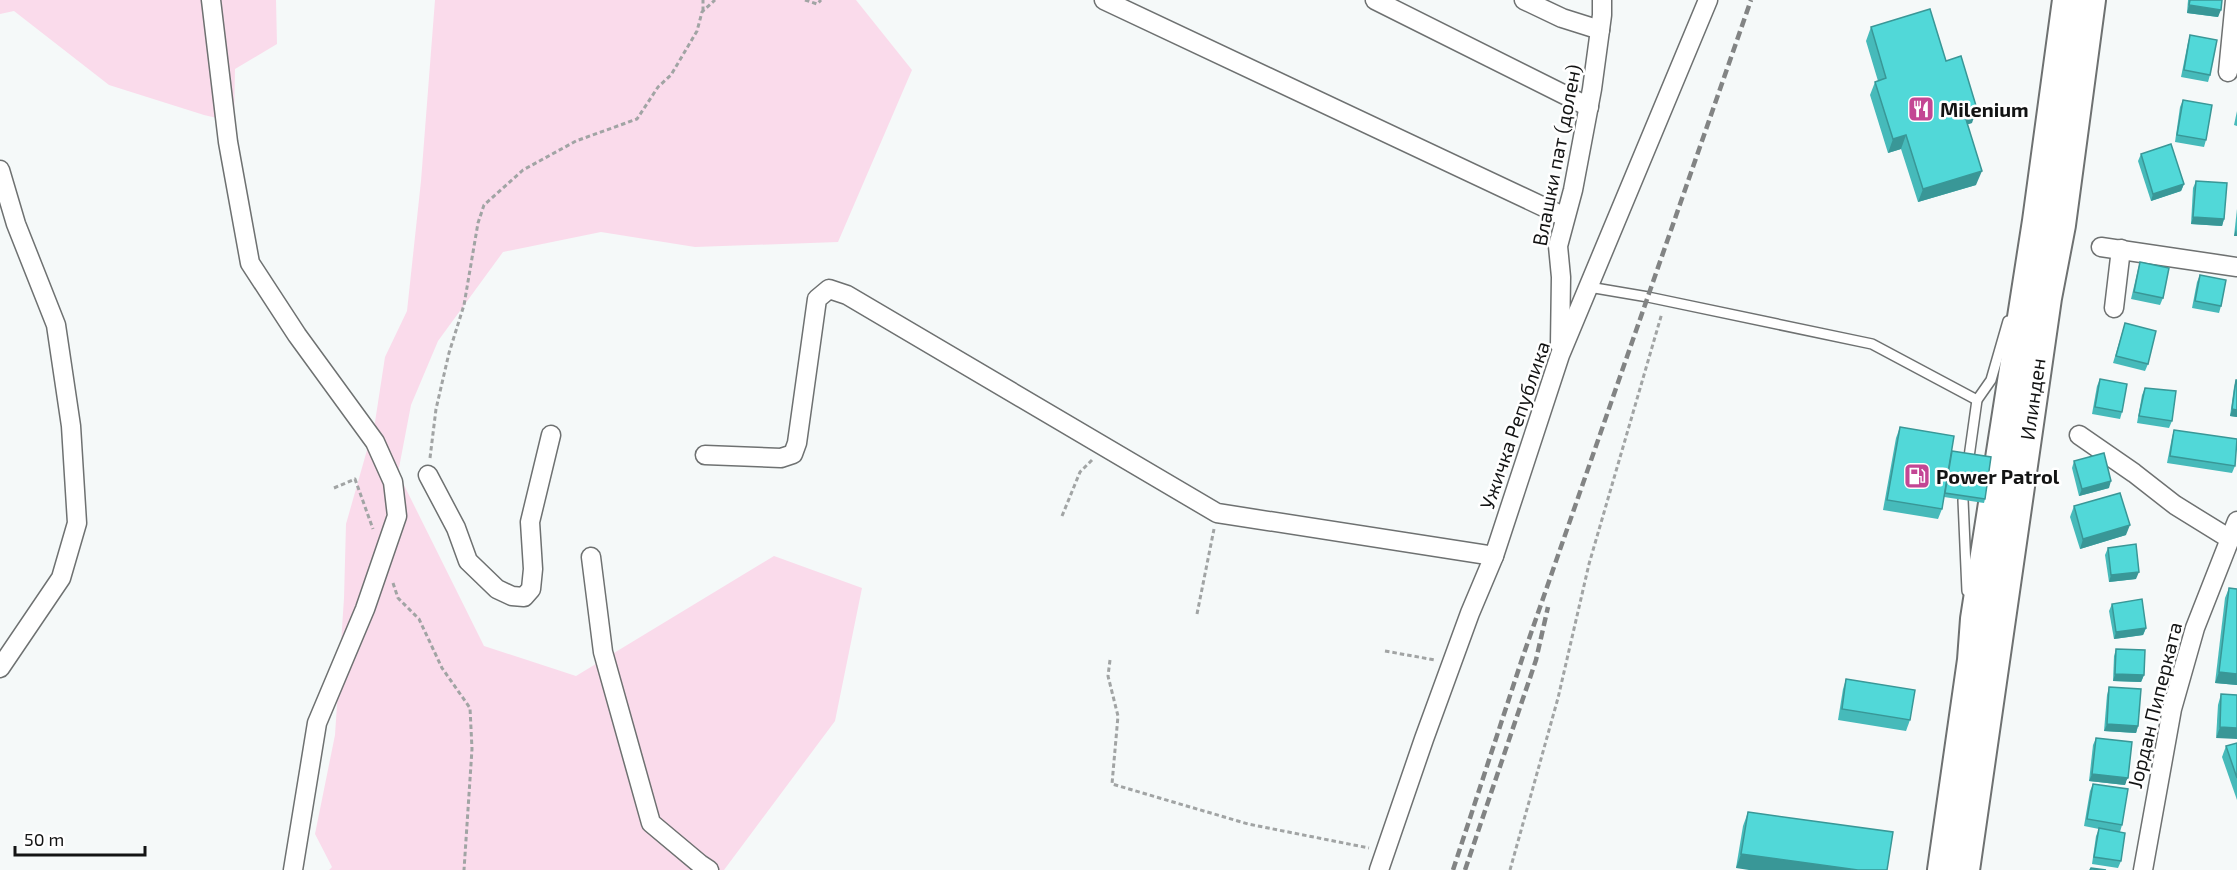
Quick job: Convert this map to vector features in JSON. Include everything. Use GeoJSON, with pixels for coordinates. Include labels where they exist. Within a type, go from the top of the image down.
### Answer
{"type":"FeatureCollection","features":[{"type":"Feature","properties":{"kind":"main road","name":"Илинден"},"geometry":{"type":"LineString","coordinates":[[1942,870],[1972,660],[1975,619],[2037,221],[2067,0]]}},
{"type":"Feature","properties":{"kind":"main road","name":"Илинден"},"geometry":{"type":"LineString","coordinates":[[1965,870],[2046,298],[2061,225],[2091,0]]}},
{"type":"Feature","properties":{"kind":"street"},"geometry":{"type":"LineString","coordinates":[[211,0],[228,142],[250,263],[297,335],[375,442],[393,482],[398,516],[365,609],[317,723],[293,870]]}},
{"type":"Feature","properties":{"kind":"street"},"geometry":{"type":"LineString","coordinates":[[1104,0],[1565,217]]}},
{"type":"Feature","properties":{"kind":"street"},"geometry":{"type":"LineString","coordinates":[[1375,0],[1589,107]]}},
{"type":"Feature","properties":{"kind":"street"},"geometry":{"type":"LineString","coordinates":[[1524,0],[1562,18],[1600,30]]}},
{"type":"Feature","properties":{"kind":"street","name":"Влашки пат (долен)"},"geometry":{"type":"LineString","coordinates":[[1560,355],[1561,277],[1558,246],[1589,107],[1602,0]]}},
{"type":"Feature","properties":{"kind":"street","name":"Ужичка Република"},"geometry":{"type":"LineString","coordinates":[[1379,870],[1452,664],[1494,556],[1560,355],[1708,0]]}},
{"type":"Feature","properties":{"kind":"street"},"geometry":{"type":"LineString","coordinates":[[2228,72],[2235,0]]}},
{"type":"Feature","properties":{"kind":"street"},"geometry":{"type":"LineString","coordinates":[[0,170],[16,224],[56,325],[71,426],[77,523],[61,578],[0,668]]}},
{"type":"Feature","properties":{"kind":"street"},"geometry":{"type":"LineString","coordinates":[[2101,248],[2237,267]]}},
{"type":"Feature","properties":{"kind":"street"},"geometry":{"type":"LineString","coordinates":[[2114,308],[2121,249]]}},
{"type":"Feature","properties":{"kind":"street"},"geometry":{"type":"LineString","coordinates":[[705,455],[780,458],[793,454],[797,443],[817,299],[829,289],[847,295],[1217,513],[1494,556]]}},
{"type":"Feature","properties":{"kind":"street"},"geometry":{"type":"LineString","coordinates":[[428,475],[456,528],[468,561],[497,589],[512,596],[524,597],[531,590],[533,569],[530,522],[551,435]]}},
{"type":"Feature","properties":{"kind":"street"},"geometry":{"type":"LineString","coordinates":[[2079,435],[2175,505],[2230,539]]}},
{"type":"Feature","properties":{"kind":"street","name":"Јордан Пиперката"},"geometry":{"type":"LineString","coordinates":[[2143,870],[2153,803],[2172,709],[2195,628],[2230,561],[2230,539],[2237,521]]}},
{"type":"Feature","properties":{"kind":"street"},"geometry":{"type":"LineString","coordinates":[[591,556],[603,652],[651,823],[709,870]]}},
{"type":"Feature","properties":{"kind":"lane"},"geometry":{"type":"LineString","coordinates":[[2013,306],[2037,221]]}},
{"type":"Feature","properties":{"kind":"lane"},"geometry":{"type":"LineString","coordinates":[[1588,287],[1872,344],[1977,400]]}},
{"type":"Feature","properties":{"kind":"lane"},"geometry":{"type":"LineString","coordinates":[[1969,457],[1977,400],[1991,380],[2010,316]]}},
{"type":"Feature","properties":{"kind":"lane"},"geometry":{"type":"LineString","coordinates":[[1963,500],[1972,660]]}},
{"type":"Feature","properties":{"kind":"path"},"geometry":{"type":"LineString","coordinates":[[428,475],[436,409],[449,353],[464,305],[478,223],[484,205],[524,170],[576,141],[637,119],[658,87],[671,75],[697,32],[703,0]]}},
{"type":"Feature","properties":{"kind":"path"},"geometry":{"type":"LineString","coordinates":[[702,12],[715,0]]}},
{"type":"Feature","properties":{"kind":"path"},"geometry":{"type":"LineString","coordinates":[[805,0],[817,4],[821,0]]}},
{"type":"Feature","properties":{"kind":"path"},"geometry":{"type":"LineString","coordinates":[[1510,870],[1558,698],[1589,564],[1665,301]]}},
{"type":"Feature","properties":{"kind":"path"},"geometry":{"type":"LineString","coordinates":[[1062,516],[1080,472],[1104,446]]}},
{"type":"Feature","properties":{"kind":"path"},"geometry":{"type":"LineString","coordinates":[[334,488],[355,479],[375,533]]}},
{"type":"Feature","properties":{"kind":"path"},"geometry":{"type":"LineString","coordinates":[[1197,614],[1217,513]]}},
{"type":"Feature","properties":{"kind":"path"},"geometry":{"type":"LineString","coordinates":[[390,577],[398,598],[419,620],[442,668],[470,708],[472,750],[464,870]]}},
{"type":"Feature","properties":{"kind":"path"},"geometry":{"type":"LineString","coordinates":[[1385,651],[1452,664]]}},
{"type":"Feature","properties":{"kind":"path"},"geometry":{"type":"LineString","coordinates":[[1110,660],[1108,676],[1118,716],[1112,784],[1248,824],[1386,852]]}},
{"type":"Feature","properties":{"kind":"shaded area"},"geometry":{"type":"Polygon","coordinates":[[[0,0],[276,0],[277,44],[235,69],[234,122],[204,115],[109,85],[14,11],[0,14],[0,0]]]}},
{"type":"Feature","properties":{"kind":"shaded area"},"geometry":{"type":"Polygon","coordinates":[[[435,0],[856,0],[912,70],[838,242],[695,247],[601,232],[503,252],[438,341],[411,405],[398,473],[484,646],[576,676],[774,556],[862,588],[835,721],[724,870],[329,870],[332,867],[315,834],[335,735],[344,598],[346,524],[375,422],[385,357],[407,311],[421,181],[435,0]]]}},
{"type":"Feature","properties":{"kind":"building"},"geometry":{"type":"Polygon","coordinates":[[[2190,0],[2222,0],[2221,10],[2189,5],[2190,0]]]}},
{"type":"Feature","properties":{"kind":"building","name":"Milenium"},"geometry":{"type":"Polygon","coordinates":[[[1930,9],[1946,61],[1961,56],[1977,109],[1964,113],[1982,171],[1923,189],[1906,135],[1893,139],[1875,82],[1886,78],[1871,27],[1930,9]]]}},
{"type":"Feature","properties":{"kind":"building"},"geometry":{"type":"Polygon","coordinates":[[[2190,35],[2217,40],[2210,75],[2184,70],[2190,35]]]}},
{"type":"Feature","properties":{"kind":"building"},"geometry":{"type":"Polygon","coordinates":[[[2183,100],[2212,105],[2206,140],[2177,135],[2183,100]]]}},
{"type":"Feature","properties":{"kind":"building"},"geometry":{"type":"Polygon","coordinates":[[[2171,144],[2184,184],[2153,194],[2141,154],[2171,144]]]}},
{"type":"Feature","properties":{"kind":"building"},"geometry":{"type":"Polygon","coordinates":[[[2196,181],[2227,183],[2224,219],[2193,217],[2196,181]]]}},
{"type":"Feature","properties":{"kind":"building"},"geometry":{"type":"Polygon","coordinates":[[[2140,262],[2169,268],[2163,298],[2134,292],[2140,262]]]}},
{"type":"Feature","properties":{"kind":"building"},"geometry":{"type":"Polygon","coordinates":[[[2200,275],[2226,280],[2221,306],[2195,301],[2200,275]]]}},
{"type":"Feature","properties":{"kind":"building"},"geometry":{"type":"Polygon","coordinates":[[[2125,323],[2156,331],[2148,364],[2116,356],[2125,323]]]}},
{"type":"Feature","properties":{"kind":"building"},"geometry":{"type":"Polygon","coordinates":[[[2100,379],[2127,384],[2122,412],[2095,407],[2100,379]]]}},
{"type":"Feature","properties":{"kind":"building"},"geometry":{"type":"Polygon","coordinates":[[[2237,380],[2237,410],[2232,409],[2237,380]]]}},
{"type":"Feature","properties":{"kind":"building"},"geometry":{"type":"Polygon","coordinates":[[[2145,388],[2176,391],[2172,421],[2139,416],[2145,388]]]}},
{"type":"Feature","properties":{"kind":"building","name":"Power Patrol"},"geometry":{"type":"Polygon","coordinates":[[[1900,427],[1954,436],[1942,509],[1887,500],[1900,427]]]}},
{"type":"Feature","properties":{"kind":"building"},"geometry":{"type":"Polygon","coordinates":[[[2174,430],[2237,439],[2235,466],[2170,456],[2174,430]]]}},
{"type":"Feature","properties":{"kind":"building"},"geometry":{"type":"Polygon","coordinates":[[[1952,451],[1991,457],[1985,499],[1945,493],[1952,451]]]}},
{"type":"Feature","properties":{"kind":"building"},"geometry":{"type":"Polygon","coordinates":[[[2104,453],[2111,481],[2082,489],[2074,461],[2104,453]]]}},
{"type":"Feature","properties":{"kind":"building"},"geometry":{"type":"Polygon","coordinates":[[[2120,493],[2130,525],[2083,539],[2074,506],[2120,493]]]}},
{"type":"Feature","properties":{"kind":"building"},"geometry":{"type":"Polygon","coordinates":[[[2136,544],[2139,572],[2111,575],[2108,548],[2136,544]]]}},
{"type":"Feature","properties":{"kind":"building"},"geometry":{"type":"Polygon","coordinates":[[[2229,588],[2237,589],[2237,674],[2219,672],[2229,588]]]}},
{"type":"Feature","properties":{"kind":"building"},"geometry":{"type":"Polygon","coordinates":[[[2142,599],[2146,628],[2116,632],[2112,604],[2142,599]]]}},
{"type":"Feature","properties":{"kind":"building"},"geometry":{"type":"Polygon","coordinates":[[[2116,649],[2145,650],[2144,675],[2115,674],[2116,649]]]}},
{"type":"Feature","properties":{"kind":"building"},"geometry":{"type":"Polygon","coordinates":[[[1846,679],[1915,690],[1910,720],[1842,709],[1846,679]]]}},
{"type":"Feature","properties":{"kind":"building"},"geometry":{"type":"Polygon","coordinates":[[[2109,687],[2141,689],[2138,726],[2107,724],[2109,687]]]}},
{"type":"Feature","properties":{"kind":"building"},"geometry":{"type":"Polygon","coordinates":[[[2221,694],[2237,695],[2237,728],[2220,727],[2221,694]]]}},
{"type":"Feature","properties":{"kind":"building"},"geometry":{"type":"Polygon","coordinates":[[[2096,738],[2132,742],[2128,778],[2092,774],[2096,738]]]}},
{"type":"Feature","properties":{"kind":"building"},"geometry":{"type":"Polygon","coordinates":[[[2237,743],[2237,778],[2226,746],[2237,743]]]}},
{"type":"Feature","properties":{"kind":"building"},"geometry":{"type":"Polygon","coordinates":[[[2093,784],[2128,789],[2122,825],[2087,819],[2093,784]]]}},
{"type":"Feature","properties":{"kind":"building"},"geometry":{"type":"Polygon","coordinates":[[[1748,812],[1893,832],[1887,870],[1858,870],[1741,854],[1748,812]]]}},
{"type":"Feature","properties":{"kind":"building"},"geometry":{"type":"Polygon","coordinates":[[[2099,828],[2125,833],[2121,861],[2094,857],[2099,828]]]}},
{"type":"Feature","properties":{"kind":"railway"},"geometry":{"type":"LineString","coordinates":[[1453,870],[1523,656],[1751,0]]}},
{"type":"Feature","properties":{"kind":"railway"},"geometry":{"type":"LineString","coordinates":[[1465,870],[1536,660],[1548,607]]}},
{"type":"Feature","properties":{"kind":"place","name":"Milenium"},"geometry":{"type":"Point","coordinates":[1921,109]}},
{"type":"Feature","properties":{"kind":"place","name":"Power Patrol"},"geometry":{"type":"Point","coordinates":[1917,476]}}]}
